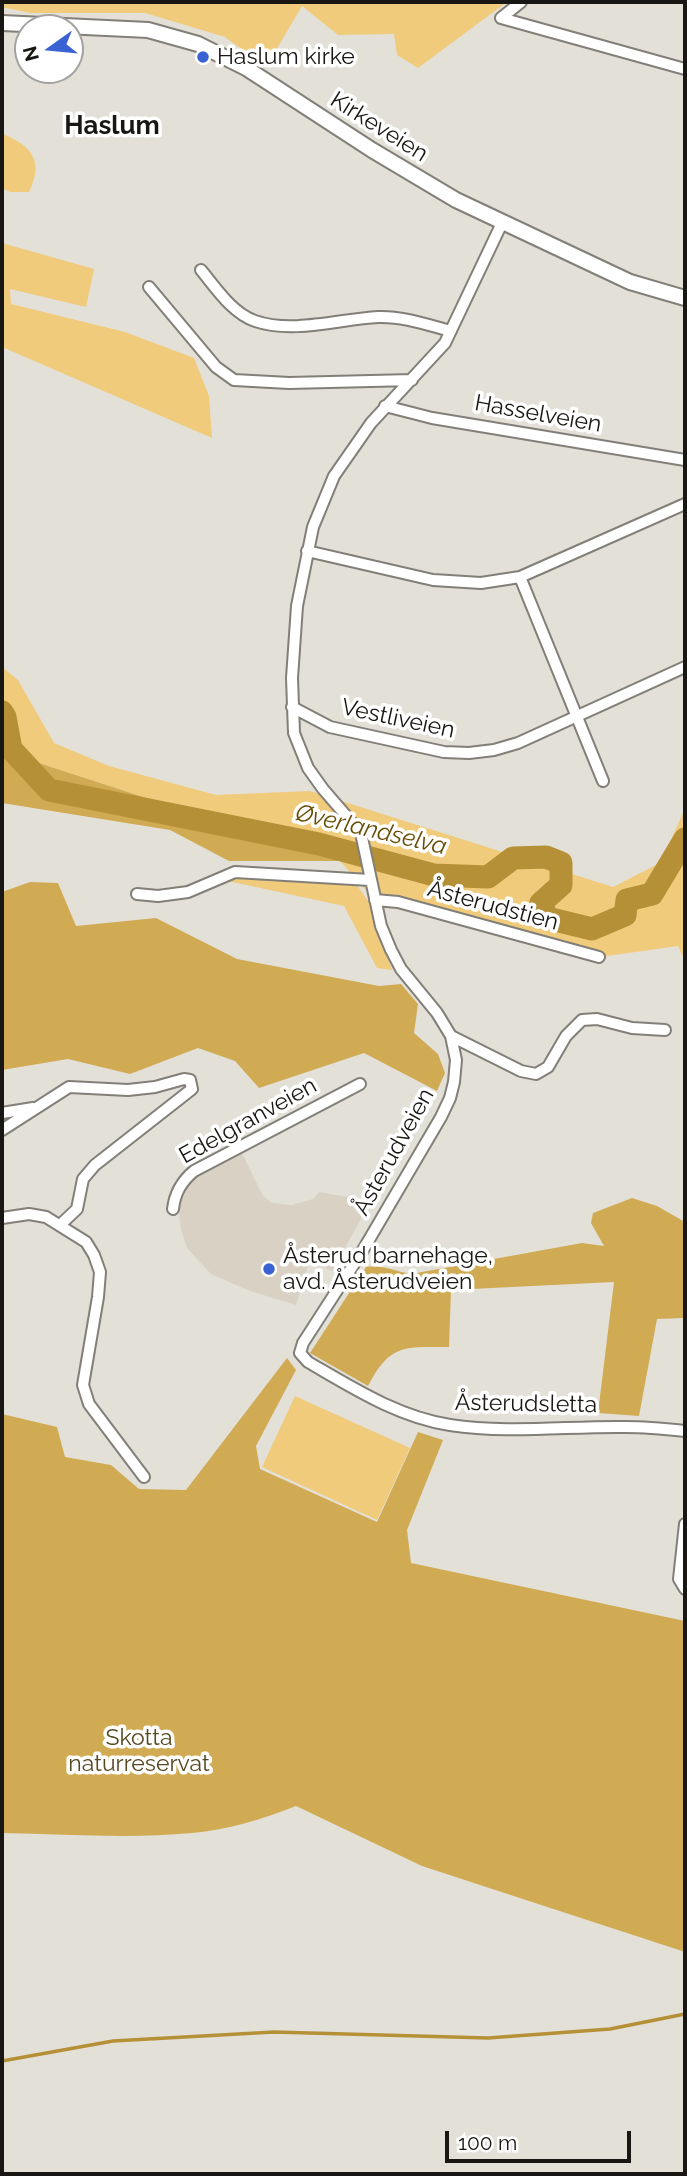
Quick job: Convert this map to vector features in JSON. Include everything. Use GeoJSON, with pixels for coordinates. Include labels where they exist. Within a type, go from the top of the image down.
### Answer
{"type":"FeatureCollection","features":[{"type":"Feature","properties":{"kind":"main road","name":"Kirkeveien"},"geometry":{"type":"LineString","coordinates":[[2,23],[148,30],[198,44],[246,68],[429,185],[502,223],[630,282],[685,299]]}},
{"type":"Feature","properties":{"kind":"street"},"geometry":{"type":"LineString","coordinates":[[521,2],[501,18],[685,69]]}},
{"type":"Feature","properties":{"kind":"street","name":"Åsterudveien"},"geometry":{"type":"LineString","coordinates":[[300,1353],[303,1343],[363,1250],[441,1117],[450,1098],[456,1060],[452,1036],[401,969],[381,926],[365,843],[356,825],[323,789],[299,751],[294,733],[292,707],[297,606],[313,527],[334,476],[384,406],[445,343],[502,223]]}},
{"type":"Feature","properties":{"kind":"street"},"geometry":{"type":"LineString","coordinates":[[201,270],[234,307],[256,321],[278,325],[331,324],[377,317],[397,317],[452,331]]}},
{"type":"Feature","properties":{"kind":"street"},"geometry":{"type":"LineString","coordinates":[[149,287],[216,367],[234,380],[289,383],[412,380]]}},
{"type":"Feature","properties":{"kind":"street","name":"Hasselveien"},"geometry":{"type":"LineString","coordinates":[[384,406],[432,418],[685,460]]}},
{"type":"Feature","properties":{"kind":"street"},"geometry":{"type":"LineString","coordinates":[[307,551],[433,580],[481,583],[520,577],[685,504]]}},
{"type":"Feature","properties":{"kind":"street"},"geometry":{"type":"LineString","coordinates":[[520,577],[603,781]]}},
{"type":"Feature","properties":{"kind":"street","name":"Vestliveien"},"geometry":{"type":"LineString","coordinates":[[292,707],[331,727],[444,752],[469,753],[519,743],[685,667]]}},
{"type":"Feature","properties":{"kind":"street"},"geometry":{"type":"LineString","coordinates":[[137,894],[158,896],[188,892],[235,872],[370,880]]}},
{"type":"Feature","properties":{"kind":"street","name":"Åsterudstien"},"geometry":{"type":"LineString","coordinates":[[375,900],[398,902],[599,957]]}},
{"type":"Feature","properties":{"kind":"street","name":"Åsterudveien"},"geometry":{"type":"LineString","coordinates":[[452,1036],[521,1071],[536,1074],[548,1067],[566,1036],[582,1020],[597,1019],[632,1028],[665,1030]]}},
{"type":"Feature","properties":{"kind":"street"},"geometry":{"type":"LineString","coordinates":[[2,1130],[69,1087],[128,1090],[190,1080],[192,1089],[95,1165],[82,1179],[78,1209],[60,1225]]}},
{"type":"Feature","properties":{"kind":"street","name":"Edelgranveien"},"geometry":{"type":"LineString","coordinates":[[173,1209],[184,1179],[194,1171],[360,1084]]}},
{"type":"Feature","properties":{"kind":"street"},"geometry":{"type":"LineString","coordinates":[[2,1113],[40,1107]]}},
{"type":"Feature","properties":{"kind":"street"},"geometry":{"type":"LineString","coordinates":[[2,1218],[29,1213],[46,1217],[86,1242],[94,1255],[100,1272],[98,1297],[83,1385],[89,1404],[145,1477]]}},
{"type":"Feature","properties":{"kind":"street","name":"Åsterudsletta"},"geometry":{"type":"LineString","coordinates":[[300,1353],[308,1362],[375,1401],[410,1415],[449,1425],[512,1430],[628,1427],[685,1431]]}},
{"type":"Feature","properties":{"kind":"street"},"geometry":{"type":"LineString","coordinates":[[685,1524],[679,1567],[679,1578],[685,1588]]}},
{"type":"Feature","properties":{"kind":"shaded area"},"geometry":{"type":"Polygon","coordinates":[[[2,2],[507,2],[418,68],[397,55],[394,34],[338,35],[302,6],[266,67],[225,37],[145,13],[30,13],[2,7],[2,2]]]}},
{"type":"Feature","properties":{"kind":"shaded area"},"geometry":{"type":"Polygon","coordinates":[[[3,134],[28,149],[32,156],[35,172],[29,192],[10,192],[2,188],[3,134]]]}},
{"type":"Feature","properties":{"kind":"shaded area"},"geometry":{"type":"Polygon","coordinates":[[[2,243],[94,269],[86,307],[10,289],[11,304],[125,332],[194,358],[209,396],[212,438],[2,347],[2,243]]]}},
{"type":"Feature","properties":{"kind":"shaded area"},"geometry":{"type":"Polygon","coordinates":[[[2,667],[18,680],[54,743],[109,766],[216,795],[310,791],[613,887],[660,863],[685,809],[685,961],[678,946],[600,957],[371,896],[340,861],[2,751],[2,667]]]}},
{"type":"Feature","properties":{"kind":"shaded area"},"geometry":{"type":"Polygon","coordinates":[[[230,875],[354,881],[369,902],[392,970],[377,968],[344,906],[228,881],[230,875]]]}},
{"type":"Feature","properties":{"kind":"shaded area"},"geometry":{"type":"Polygon","coordinates":[[[241,1151],[263,1196],[272,1203],[291,1205],[313,1199],[319,1192],[371,1201],[332,1271],[309,1262],[296,1305],[250,1291],[211,1274],[187,1248],[181,1230],[178,1205],[187,1182],[241,1151]]]}},
{"type":"Feature","properties":{"kind":"shaded area"},"geometry":{"type":"Polygon","coordinates":[[[295,1396],[410,1448],[377,1520],[262,1467],[295,1396]]]}},
{"type":"Feature","properties":{"kind":"green space"},"geometry":{"type":"Polygon","coordinates":[[[2,751],[340,861],[229,861],[170,830],[2,803],[2,751]]]}},
{"type":"Feature","properties":{"kind":"green space"},"geometry":{"type":"Polygon","coordinates":[[[30,882],[58,883],[76,926],[156,918],[237,959],[379,986],[401,984],[418,1004],[414,1033],[438,1054],[445,1073],[437,1091],[364,1053],[259,1088],[235,1061],[198,1048],[130,1074],[68,1059],[2,1070],[2,892],[30,882]]]}},
{"type":"Feature","properties":{"kind":"green space"},"geometry":{"type":"Polygon","coordinates":[[[632,1198],[657,1206],[685,1222],[685,1318],[657,1319],[639,1416],[598,1413],[614,1282],[451,1290],[449,1347],[400,1350],[384,1362],[368,1386],[310,1353],[366,1267],[411,1274],[582,1243],[604,1246],[591,1223],[593,1213],[632,1198]]]}},
{"type":"Feature","properties":{"kind":"green space","name":"Skotta naturreservat"},"geometry":{"type":"Polygon","coordinates":[[[287,1358],[296,1370],[256,1446],[260,1469],[377,1522],[418,1432],[443,1440],[407,1530],[411,1563],[685,1621],[685,1952],[422,1866],[296,1806],[245,1823],[192,1833],[121,1836],[2,1833],[2,1414],[57,1427],[65,1457],[111,1465],[139,1489],[186,1490],[287,1358]]]}},
{"type":"Feature","properties":{"kind":"waterway","name":"Øverlandselva"},"geometry":{"type":"LineString","coordinates":[[2,712],[11,749],[49,790],[319,844],[434,875],[488,877],[513,858],[546,857],[561,863],[561,885],[541,903],[547,918],[592,929],[625,915],[627,900],[652,894],[685,839]]}},
{"type":"Feature","properties":{"kind":"waterway"},"geometry":{"type":"LineString","coordinates":[[2,2061],[113,2041],[274,2032],[488,2038],[610,2029],[685,2014]]}},
{"type":"Feature","properties":{"kind":"place","name":"Haslum kirke"},"geometry":{"type":"Point","coordinates":[203,57]}},
{"type":"Feature","properties":{"kind":"place","name":"Åsterud barnehage, avd. Åsterudveien"},"geometry":{"type":"Point","coordinates":[269,1269]}},
{"type":"Feature","properties":{"kind":"district","name":"Haslum"},"geometry":{"type":"Point","coordinates":[112,126]}}]}
